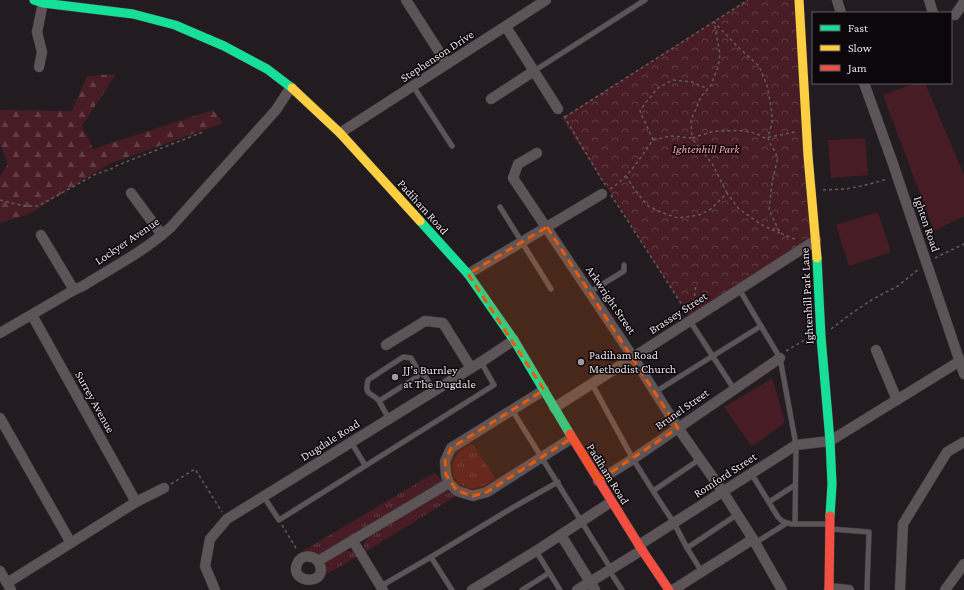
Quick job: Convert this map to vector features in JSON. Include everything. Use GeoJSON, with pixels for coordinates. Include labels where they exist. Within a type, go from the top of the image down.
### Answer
{"type":"FeatureCollection","features":[{"type":"Feature","properties":{"kind":"main road","name":"Ightenhill Park Lane"},"geometry":{"type":"LineString","coordinates":[[799,0],[811,192],[812,242],[830,441],[832,484],[829,589]]}},
{"type":"Feature","properties":{"kind":"main road","name":"Padiham Road"},"geometry":{"type":"LineString","coordinates":[[39,1],[133,14],[175,25],[224,46],[267,69],[291,87],[340,133],[468,274],[514,340],[598,481],[669,590]]}},
{"type":"Feature","properties":{"kind":"street"},"geometry":{"type":"LineString","coordinates":[[406,0],[448,64]]}},
{"type":"Feature","properties":{"kind":"street","name":"Stephenson Drive"},"geometry":{"type":"LineString","coordinates":[[340,133],[546,0]]}},
{"type":"Feature","properties":{"kind":"street"},"geometry":{"type":"LineString","coordinates":[[837,0],[841,12]]}},
{"type":"Feature","properties":{"kind":"street"},"geometry":{"type":"LineString","coordinates":[[929,0],[933,12]]}},
{"type":"Feature","properties":{"kind":"street"},"geometry":{"type":"LineString","coordinates":[[39,1],[37,32],[42,52],[39,67]]}},
{"type":"Feature","properties":{"kind":"street"},"geometry":{"type":"LineString","coordinates":[[957,16],[964,2]]}},
{"type":"Feature","properties":{"kind":"street"},"geometry":{"type":"LineString","coordinates":[[506,27],[558,109]]}},
{"type":"Feature","properties":{"kind":"street"},"geometry":{"type":"LineString","coordinates":[[491,99],[534,72]]}},
{"type":"Feature","properties":{"kind":"street","name":"Ighten Road"},"geometry":{"type":"LineString","coordinates":[[864,84],[964,374]]}},
{"type":"Feature","properties":{"kind":"street","name":"Lockyer Avenue"},"geometry":{"type":"LineString","coordinates":[[0,333],[83,286],[135,254],[162,235],[171,227],[276,110],[291,87]]}},
{"type":"Feature","properties":{"kind":"street","name":"Arkwright Street"},"geometry":{"type":"LineString","coordinates":[[537,153],[518,164],[513,178],[633,357],[678,428],[738,514],[782,590]]}},
{"type":"Feature","properties":{"kind":"street"},"geometry":{"type":"LineString","coordinates":[[468,274],[605,192]]}},
{"type":"Feature","properties":{"kind":"street"},"geometry":{"type":"LineString","coordinates":[[130,193],[162,235]]}},
{"type":"Feature","properties":{"kind":"street"},"geometry":{"type":"LineString","coordinates":[[42,234],[74,290]]}},
{"type":"Feature","properties":{"kind":"street","name":"Brassey Street"},"geometry":{"type":"LineString","coordinates":[[554,408],[812,242]]}},
{"type":"Feature","properties":{"kind":"street","name":"Surrey Avenue"},"geometry":{"type":"LineString","coordinates":[[32,315],[136,502]]}},
{"type":"Feature","properties":{"kind":"street"},"geometry":{"type":"LineString","coordinates":[[386,345],[425,321],[443,323],[471,368]]}},
{"type":"Feature","properties":{"kind":"street","name":"Dugdale Road"},"geometry":{"type":"LineString","coordinates":[[215,590],[205,566],[210,539],[227,520],[514,340]]}},
{"type":"Feature","properties":{"kind":"street"},"geometry":{"type":"LineString","coordinates":[[876,350],[897,400]]}},
{"type":"Feature","properties":{"kind":"street","name":"Brunel Street"},"geometry":{"type":"LineString","coordinates":[[598,481],[633,459],[780,357]]}},
{"type":"Feature","properties":{"kind":"street"},"geometry":{"type":"LineString","coordinates":[[830,441],[960,361]]}},
{"type":"Feature","properties":{"kind":"street"},"geometry":{"type":"LineString","coordinates":[[544,390],[451,448],[445,461],[446,475],[449,483],[457,492],[473,496],[487,492],[572,438]]}},
{"type":"Feature","properties":{"kind":"street"},"geometry":{"type":"LineString","coordinates":[[0,418],[72,543]]}},
{"type":"Feature","properties":{"kind":"street","name":"Romford Street"},"geometry":{"type":"LineString","coordinates":[[577,590],[592,586],[610,569],[674,523],[796,445],[830,441]]}},
{"type":"Feature","properties":{"kind":"street"},"geometry":{"type":"LineString","coordinates":[[900,590],[903,524],[947,452],[964,442]]}},
{"type":"Feature","properties":{"kind":"street"},"geometry":{"type":"LineString","coordinates":[[318,560],[353,541],[449,483]]}},
{"type":"Feature","properties":{"kind":"street"},"geometry":{"type":"LineString","coordinates":[[0,571],[9,586],[136,502],[164,488]]}},
{"type":"Feature","properties":{"kind":"street"},"geometry":{"type":"LineString","coordinates":[[472,590],[612,502]]}},
{"type":"Feature","properties":{"kind":"street"},"geometry":{"type":"LineString","coordinates":[[561,535],[592,586]]}},
{"type":"Feature","properties":{"kind":"street"},"geometry":{"type":"LineString","coordinates":[[353,541],[382,588]]}},
{"type":"Feature","properties":{"kind":"street"},"geometry":{"type":"LineString","coordinates":[[674,590],[754,541]]}},
{"type":"Feature","properties":{"kind":"street"},"geometry":{"type":"LineString","coordinates":[[306,556],[310,556],[318,560],[321,565],[321,570],[318,576],[312,580],[300,578],[296,566],[298,562],[306,556]]}},
{"type":"Feature","properties":{"kind":"street"},"geometry":{"type":"LineString","coordinates":[[944,590],[964,564]]}},
{"type":"Feature","properties":{"kind":"street"},"geometry":{"type":"LineString","coordinates":[[829,589],[849,590]]}},
{"type":"Feature","properties":{"kind":"lane"},"geometry":{"type":"LineString","coordinates":[[534,72],[645,0]]}},
{"type":"Feature","properties":{"kind":"lane"},"geometry":{"type":"LineString","coordinates":[[413,86],[452,146]]}},
{"type":"Feature","properties":{"kind":"lane"},"geometry":{"type":"LineString","coordinates":[[500,207],[551,289]]}},
{"type":"Feature","properties":{"kind":"lane"},"geometry":{"type":"LineString","coordinates":[[590,292],[624,271],[624,264]]}},
{"type":"Feature","properties":{"kind":"lane"},"geometry":{"type":"LineString","coordinates":[[739,289],[780,357],[796,445],[795,524]]}},
{"type":"Feature","properties":{"kind":"lane"},"geometry":{"type":"LineString","coordinates":[[691,320],[734,389]]}},
{"type":"Feature","properties":{"kind":"lane"},"geometry":{"type":"LineString","coordinates":[[655,392],[761,326]]}},
{"type":"Feature","properties":{"kind":"lane"},"geometry":{"type":"LineString","coordinates":[[389,419],[379,401],[368,393],[366,388],[368,380],[403,357],[411,358],[419,372],[424,375],[435,390]]}},
{"type":"Feature","properties":{"kind":"lane"},"geometry":{"type":"LineString","coordinates":[[264,497],[279,520],[494,385],[481,362]]}},
{"type":"Feature","properties":{"kind":"lane"},"geometry":{"type":"LineString","coordinates":[[379,401],[417,377],[419,372]]}},
{"type":"Feature","properties":{"kind":"lane"},"geometry":{"type":"LineString","coordinates":[[592,384],[633,459],[674,523],[686,548],[702,572]]}},
{"type":"Feature","properties":{"kind":"lane"},"geometry":{"type":"LineString","coordinates":[[512,410],[558,482],[622,590]]}},
{"type":"Feature","properties":{"kind":"lane"},"geometry":{"type":"LineString","coordinates":[[351,442],[365,465]]}},
{"type":"Feature","properties":{"kind":"lane"},"geometry":{"type":"LineString","coordinates":[[653,492],[700,459]]}},
{"type":"Feature","properties":{"kind":"lane"},"geometry":{"type":"LineString","coordinates":[[751,473],[782,521],[787,523],[869,532],[867,590]]}},
{"type":"Feature","properties":{"kind":"lane"},"geometry":{"type":"LineString","coordinates":[[382,588],[512,508],[558,482]]}},
{"type":"Feature","properties":{"kind":"lane"},"geometry":{"type":"LineString","coordinates":[[769,502],[795,485]]}},
{"type":"Feature","properties":{"kind":"lane"},"geometry":{"type":"LineString","coordinates":[[686,548],[738,514]]}},
{"type":"Feature","properties":{"kind":"lane"},"geometry":{"type":"LineString","coordinates":[[754,541],[787,523]]}},
{"type":"Feature","properties":{"kind":"lane"},"geometry":{"type":"LineString","coordinates":[[536,551],[560,590]]}},
{"type":"Feature","properties":{"kind":"lane"},"geometry":{"type":"LineString","coordinates":[[431,557],[452,590]]}},
{"type":"Feature","properties":{"kind":"lane"},"geometry":{"type":"LineString","coordinates":[[522,590],[549,573]]}},
{"type":"Feature","properties":{"kind":"path"},"geometry":{"type":"LineString","coordinates":[[691,320],[605,192],[565,117],[748,0]]}},
{"type":"Feature","properties":{"kind":"path"},"geometry":{"type":"LineString","coordinates":[[714,22],[720,54],[718,66],[711,85],[701,97],[691,120],[692,138],[713,165],[727,193],[739,209],[762,225],[780,233],[812,242]]}},
{"type":"Feature","properties":{"kind":"path"},"geometry":{"type":"LineString","coordinates":[[714,22],[758,66],[767,85],[772,113],[772,123],[768,137],[769,142],[776,154],[777,161],[772,183],[769,210],[780,233]]}},
{"type":"Feature","properties":{"kind":"path"},"geometry":{"type":"LineString","coordinates":[[652,140],[640,111],[658,88],[673,80],[692,82],[708,89]]}},
{"type":"Feature","properties":{"kind":"path"},"geometry":{"type":"LineString","coordinates":[[605,192],[618,184],[630,172],[652,140],[671,136],[692,138],[712,131],[730,130],[743,130],[758,134],[765,138],[806,130]]}},
{"type":"Feature","properties":{"kind":"path"},"geometry":{"type":"LineString","coordinates":[[0,200],[24,206],[38,206],[96,174],[204,132]]}},
{"type":"Feature","properties":{"kind":"path"},"geometry":{"type":"LineString","coordinates":[[626,176],[648,206],[678,218],[699,215],[711,209],[727,193]]}},
{"type":"Feature","properties":{"kind":"path"},"geometry":{"type":"LineString","coordinates":[[811,192],[862,186],[897,176]]}},
{"type":"Feature","properties":{"kind":"path"},"geometry":{"type":"LineString","coordinates":[[821,337],[873,299],[898,286],[941,255],[964,244]]}},
{"type":"Feature","properties":{"kind":"path"},"geometry":{"type":"LineString","coordinates":[[691,320],[696,284]]}},
{"type":"Feature","properties":{"kind":"path"},"geometry":{"type":"LineString","coordinates":[[780,357],[810,337]]}},
{"type":"Feature","properties":{"kind":"path"},"geometry":{"type":"LineString","coordinates":[[164,488],[195,469],[227,520]]}},
{"type":"Feature","properties":{"kind":"path"},"geometry":{"type":"LineString","coordinates":[[279,521],[302,558]]}},
{"type":"Feature","properties":{"kind":"highlighted area"},"geometry":{"type":"Polygon","coordinates":[[[547,227],[678,428],[598,481],[572,438],[487,492],[473,496],[457,491],[446,475],[445,461],[451,448],[544,390],[468,274],[547,227]]]}},
{"type":"Feature","properties":{"kind":"green space","name":"Ightenhill Park"},"geometry":{"type":"Polygon","coordinates":[[[747,0],[800,0],[816,240],[692,320],[562,118],[747,0]]]}},
{"type":"Feature","properties":{"kind":"green space"},"geometry":{"type":"Polygon","coordinates":[[[116,74],[82,126],[93,149],[213,110],[223,123],[109,164],[29,214],[0,223],[0,176],[8,164],[0,144],[0,110],[72,111],[87,76],[116,74]]]}},
{"type":"Feature","properties":{"kind":"green space"},"geometry":{"type":"Polygon","coordinates":[[[913,84],[925,84],[964,175],[964,216],[934,231],[883,95],[913,84]]]}},
{"type":"Feature","properties":{"kind":"green space"},"geometry":{"type":"Polygon","coordinates":[[[865,138],[868,175],[831,178],[828,140],[865,138]]]}},
{"type":"Feature","properties":{"kind":"green space"},"geometry":{"type":"Polygon","coordinates":[[[878,212],[891,252],[849,266],[836,225],[878,212]]]}},
{"type":"Feature","properties":{"kind":"green space"},"geometry":{"type":"Polygon","coordinates":[[[771,379],[773,381],[785,421],[756,444],[751,445],[724,407],[771,379]]]}},
{"type":"Feature","properties":{"kind":"green space"},"geometry":{"type":"Polygon","coordinates":[[[473,444],[495,478],[474,488],[466,487],[458,482],[452,469],[454,460],[460,451],[473,444]]]}},
{"type":"Feature","properties":{"kind":"green space"},"geometry":{"type":"Polygon","coordinates":[[[434,473],[444,481],[322,554],[301,552],[434,473]]]}},
{"type":"Feature","properties":{"kind":"green space"},"geometry":{"type":"Polygon","coordinates":[[[444,490],[451,492],[456,496],[365,552],[364,544],[369,537],[444,490]]]}},
{"type":"Feature","properties":{"kind":"green space"},"geometry":{"type":"Polygon","coordinates":[[[346,551],[354,552],[358,556],[325,575],[324,569],[327,563],[346,551]]]}},
{"type":"Feature","properties":{"kind":"traffic: fast"},"geometry":{"type":"LineString","coordinates":[[34,0],[43,3],[133,14],[175,25],[224,46],[267,69],[292,88]]}},
{"type":"Feature","properties":{"kind":"traffic: fast"},"geometry":{"type":"LineString","coordinates":[[420,221],[468,274],[514,340],[570,434]]}},
{"type":"Feature","properties":{"kind":"traffic: fast"},"geometry":{"type":"LineString","coordinates":[[817,258],[821,337],[830,441],[832,484],[830,516]]}},
{"type":"Feature","properties":{"kind":"traffic: slow"},"geometry":{"type":"LineString","coordinates":[[799,0],[808,156],[817,258]]}},
{"type":"Feature","properties":{"kind":"traffic: slow"},"geometry":{"type":"LineString","coordinates":[[292,88],[340,133],[420,221]]}},
{"type":"Feature","properties":{"kind":"traffic: jam"},"geometry":{"type":"LineString","coordinates":[[570,434],[642,550],[669,590]]}},
{"type":"Feature","properties":{"kind":"traffic: jam"},"geometry":{"type":"LineString","coordinates":[[829,590],[830,516]]}},
{"type":"Feature","properties":{"kind":"place","name":"Padiham Road Methodist Church"},"geometry":{"type":"Point","coordinates":[581,362]}},
{"type":"Feature","properties":{"kind":"place","name":"JJ’s Burnley at The Dugdale"},"geometry":{"type":"Point","coordinates":[395,377]}}]}
